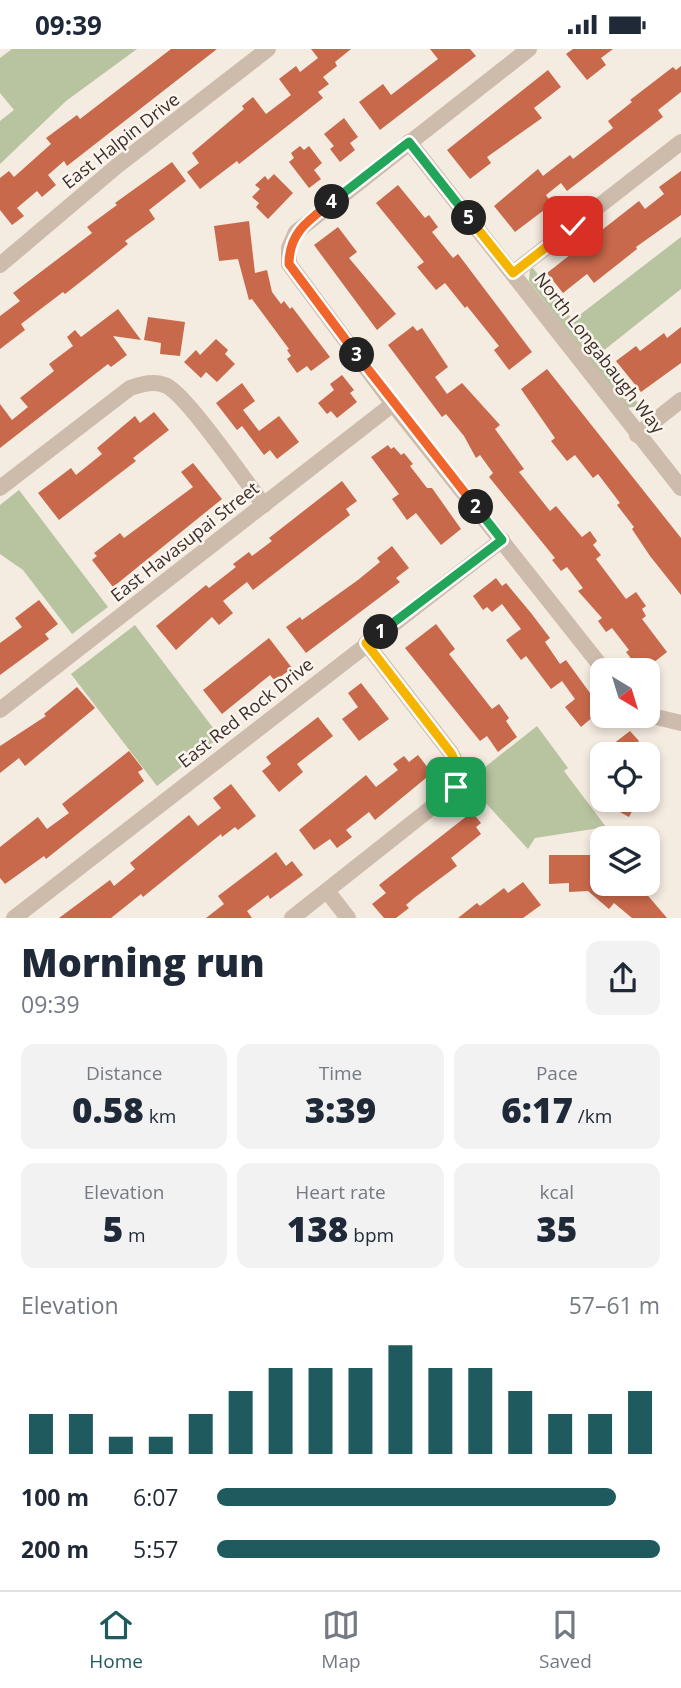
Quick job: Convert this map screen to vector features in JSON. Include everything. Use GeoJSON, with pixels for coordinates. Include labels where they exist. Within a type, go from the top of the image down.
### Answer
{"type":"FeatureCollection","features":[{"type":"Feature","properties":{"kind":"street","name":"East Halpin Drive"},"geometry":{"type":"LineString","coordinates":[[1,263],[117,166],[268,49]]}},
{"type":"Feature","properties":{"kind":"street"},"geometry":{"type":"LineString","coordinates":[[529,49],[509,55],[409,142],[296,232],[289,248],[289,264],[393,404],[595,658]]}},
{"type":"Feature","properties":{"kind":"street","name":"North Longabaugh Way"},"geometry":{"type":"LineString","coordinates":[[409,142],[681,488]]}},
{"type":"Feature","properties":{"kind":"street"},"geometry":{"type":"LineString","coordinates":[[513,273],[681,142]]}},
{"type":"Feature","properties":{"kind":"street"},"geometry":{"type":"LineString","coordinates":[[0,488],[130,388],[148,383],[167,386],[186,403],[264,505]]}},
{"type":"Feature","properties":{"kind":"street"},"geometry":{"type":"LineString","coordinates":[[637,435],[681,400]]}},
{"type":"Feature","properties":{"kind":"street","name":"East Havasupai Street"},"geometry":{"type":"LineString","coordinates":[[0,710],[393,404]]}},
{"type":"Feature","properties":{"kind":"street","name":"East Red Rock Drive"},"geometry":{"type":"LineString","coordinates":[[14,918],[502,540]]}},
{"type":"Feature","properties":{"kind":"street"},"geometry":{"type":"LineString","coordinates":[[292,918],[450,793],[458,780],[459,770],[451,753],[366,643]]}},
{"type":"Feature","properties":{"kind":"street"},"geometry":{"type":"LineString","coordinates":[[660,718],[679,723]]}},
{"type":"Feature","properties":{"kind":"street"},"geometry":{"type":"LineString","coordinates":[[327,891],[348,918]]}},
{"type":"Feature","properties":{"kind":"green space"},"geometry":{"type":"Polygon","coordinates":[[[12,49],[137,49],[66,101],[0,164],[0,121],[14,110],[0,93],[0,58],[12,49]]]}},
{"type":"Feature","properties":{"kind":"green space"},"geometry":{"type":"Polygon","coordinates":[[[681,237],[681,289],[603,351],[603,357],[640,406],[626,408],[529,281],[530,270],[533,268],[569,316],[577,317],[681,237]]]}},
{"type":"Feature","properties":{"kind":"green space"},"geometry":{"type":"Polygon","coordinates":[[[19,490],[108,607],[72,634],[23,570],[0,554],[0,505],[19,490]]]}},
{"type":"Feature","properties":{"kind":"green space"},"geometry":{"type":"Polygon","coordinates":[[[135,625],[220,737],[157,786],[71,674],[135,625]]]}},
{"type":"Feature","properties":{"kind":"green space"},"geometry":{"type":"Polygon","coordinates":[[[537,726],[568,768],[564,771],[590,806],[590,812],[595,812],[605,826],[590,826],[590,829],[535,838],[528,849],[471,787],[475,775],[537,726]]]}},
{"type":"Feature","properties":{"kind":"building"},"geometry":{"type":"Polygon","coordinates":[[[171,49],[217,49],[67,166],[64,161],[48,175],[56,185],[42,197],[37,191],[17,208],[24,216],[12,225],[0,210],[0,178],[9,171],[14,177],[51,144],[46,138],[77,115],[80,119],[171,49]]]}},
{"type":"Feature","properties":{"kind":"building"},"geometry":{"type":"Polygon","coordinates":[[[311,49],[351,49],[335,62],[337,66],[323,77],[329,84],[318,92],[323,98],[239,164],[237,161],[200,189],[187,172],[199,163],[192,153],[244,109],[242,106],[253,97],[266,114],[291,95],[279,79],[296,66],[300,72],[318,58],[311,49]]]}},
{"type":"Feature","properties":{"kind":"building"},"geometry":{"type":"Polygon","coordinates":[[[430,49],[470,49],[476,56],[380,130],[359,102],[383,84],[391,95],[438,59],[430,49]]]}},
{"type":"Feature","properties":{"kind":"building"},"geometry":{"type":"Polygon","coordinates":[[[573,49],[613,49],[601,58],[606,65],[587,80],[566,54],[573,49]]]}},
{"type":"Feature","properties":{"kind":"building"},"geometry":{"type":"Polygon","coordinates":[[[681,66],[681,92],[658,110],[663,117],[567,191],[561,183],[546,195],[552,204],[515,232],[494,206],[538,169],[543,176],[570,155],[573,159],[613,128],[608,121],[632,102],[630,100],[673,67],[676,70],[681,66]]]}},
{"type":"Feature","properties":{"kind":"building"},"geometry":{"type":"Polygon","coordinates":[[[548,70],[561,87],[534,108],[542,118],[487,157],[491,163],[470,179],[447,150],[548,70]]]}},
{"type":"Feature","properties":{"kind":"building"},"geometry":{"type":"Polygon","coordinates":[[[344,118],[358,137],[350,143],[355,150],[340,162],[330,149],[334,146],[324,134],[344,118]]]}},
{"type":"Feature","properties":{"kind":"building"},"geometry":{"type":"Polygon","coordinates":[[[300,146],[304,150],[309,146],[322,163],[314,170],[321,179],[309,188],[289,162],[294,158],[291,153],[300,146]]]}},
{"type":"Feature","properties":{"kind":"building"},"geometry":{"type":"Polygon","coordinates":[[[172,162],[186,181],[149,210],[155,219],[125,241],[128,244],[88,276],[21,324],[25,330],[0,349],[0,316],[20,301],[13,293],[92,233],[87,227],[117,205],[115,203],[172,162]]]}},
{"type":"Feature","properties":{"kind":"building"},"geometry":{"type":"Polygon","coordinates":[[[681,171],[681,215],[636,247],[637,249],[594,283],[587,274],[563,293],[547,273],[639,201],[645,209],[664,194],[659,187],[681,171]]]}},
{"type":"Feature","properties":{"kind":"building"},"geometry":{"type":"Polygon","coordinates":[[[274,174],[293,193],[268,219],[256,207],[259,203],[252,197],[260,189],[255,185],[265,176],[268,180],[274,174]]]}},
{"type":"Feature","properties":{"kind":"building"},"geometry":{"type":"Polygon","coordinates":[[[398,185],[425,218],[429,215],[438,227],[432,232],[453,258],[458,254],[532,352],[509,370],[494,350],[499,346],[467,306],[465,308],[445,283],[436,290],[417,267],[424,262],[376,203],[398,185]]]}},
{"type":"Feature","properties":{"kind":"building"},"geometry":{"type":"Polygon","coordinates":[[[249,221],[255,273],[267,270],[272,292],[281,304],[284,301],[290,309],[292,307],[330,357],[311,371],[307,366],[297,373],[287,359],[291,356],[287,350],[289,349],[252,299],[249,300],[238,259],[219,261],[214,226],[249,221]]]}},
{"type":"Feature","properties":{"kind":"building"},"geometry":{"type":"Polygon","coordinates":[[[338,227],[357,252],[349,258],[396,314],[377,330],[314,245],[338,227]]]}},
{"type":"Feature","properties":{"kind":"building"},"geometry":{"type":"Polygon","coordinates":[[[118,309],[141,340],[113,336],[127,355],[111,367],[108,364],[0,448],[0,404],[12,420],[28,407],[20,398],[54,371],[49,364],[73,346],[67,337],[75,330],[81,337],[118,309]]]}},
{"type":"Feature","properties":{"kind":"building"},"geometry":{"type":"Polygon","coordinates":[[[148,317],[185,322],[180,356],[160,354],[161,343],[144,340],[148,317]]]}},
{"type":"Feature","properties":{"kind":"building"},"geometry":{"type":"Polygon","coordinates":[[[413,326],[417,331],[422,328],[448,367],[435,377],[447,394],[462,383],[500,425],[495,429],[524,469],[519,472],[550,511],[556,506],[582,537],[590,531],[597,541],[593,545],[601,555],[596,559],[626,599],[636,592],[646,606],[642,609],[646,616],[642,619],[667,652],[659,658],[631,658],[626,652],[629,650],[612,628],[606,632],[598,621],[602,618],[578,591],[583,588],[567,567],[561,571],[552,560],[555,558],[489,477],[493,473],[480,455],[476,458],[464,436],[446,414],[442,417],[388,345],[413,326]]]}},
{"type":"Feature","properties":{"kind":"building"},"geometry":{"type":"Polygon","coordinates":[[[681,327],[681,363],[641,392],[616,361],[636,346],[640,351],[664,333],[667,338],[681,327]]]}},
{"type":"Feature","properties":{"kind":"building"},"geometry":{"type":"Polygon","coordinates":[[[216,339],[228,350],[225,354],[235,364],[217,382],[206,372],[201,378],[184,362],[196,350],[200,355],[216,339]]]}},
{"type":"Feature","properties":{"kind":"building"},"geometry":{"type":"Polygon","coordinates":[[[547,369],[681,538],[681,595],[650,556],[632,529],[634,527],[617,505],[620,503],[598,474],[593,478],[575,455],[567,461],[551,441],[555,438],[521,389],[547,369]]]}},
{"type":"Feature","properties":{"kind":"building"},"geometry":{"type":"Polygon","coordinates":[[[342,375],[354,390],[350,393],[357,402],[337,418],[331,411],[327,414],[318,403],[334,390],[330,384],[342,375]]]}},
{"type":"Feature","properties":{"kind":"building"},"geometry":{"type":"Polygon","coordinates":[[[242,383],[255,401],[243,410],[259,431],[279,416],[299,442],[277,459],[270,450],[264,455],[242,426],[237,430],[216,403],[242,383]]]}},
{"type":"Feature","properties":{"kind":"building"},"geometry":{"type":"Polygon","coordinates":[[[154,412],[169,430],[133,458],[136,461],[59,520],[38,493],[71,468],[76,475],[102,454],[97,448],[135,416],[140,423],[154,412]]]}},
{"type":"Feature","properties":{"kind":"building"},"geometry":{"type":"Polygon","coordinates":[[[388,445],[401,455],[404,453],[413,464],[410,466],[427,488],[432,488],[461,529],[441,545],[416,513],[407,520],[392,499],[399,494],[371,457],[388,445]]]}},
{"type":"Feature","properties":{"kind":"building"},"geometry":{"type":"Polygon","coordinates":[[[193,463],[222,499],[113,587],[92,560],[97,556],[94,553],[120,533],[124,538],[193,487],[181,472],[193,463]]]}},
{"type":"Feature","properties":{"kind":"building"},"geometry":{"type":"Polygon","coordinates":[[[342,481],[357,501],[346,509],[350,515],[253,590],[247,582],[223,601],[233,613],[219,625],[212,617],[176,650],[156,626],[206,585],[209,588],[236,567],[233,564],[249,552],[252,556],[272,541],[269,538],[342,481]]]}},
{"type":"Feature","properties":{"kind":"building"},"geometry":{"type":"Polygon","coordinates":[[[392,546],[409,568],[396,578],[400,582],[306,653],[286,627],[300,617],[302,620],[358,580],[380,562],[377,558],[392,546]]]}},
{"type":"Feature","properties":{"kind":"building"},"geometry":{"type":"Polygon","coordinates":[[[496,578],[502,586],[506,583],[550,638],[545,642],[560,664],[566,660],[590,693],[590,719],[581,727],[565,707],[575,699],[562,681],[551,689],[526,656],[521,660],[506,640],[521,629],[502,604],[492,612],[487,607],[483,610],[473,596],[496,578]]]}},
{"type":"Feature","properties":{"kind":"building"},"geometry":{"type":"Polygon","coordinates":[[[39,600],[58,624],[45,634],[49,639],[0,675],[0,643],[22,627],[15,618],[39,600]]]}},
{"type":"Feature","properties":{"kind":"building"},"geometry":{"type":"Polygon","coordinates":[[[436,624],[455,649],[449,654],[492,709],[499,704],[509,718],[506,721],[517,737],[498,752],[487,736],[480,741],[405,648],[436,624]]]}},
{"type":"Feature","properties":{"kind":"building"},"geometry":{"type":"Polygon","coordinates":[[[269,638],[292,668],[275,681],[270,675],[222,714],[203,690],[269,638]]]}},
{"type":"Feature","properties":{"kind":"building"},"geometry":{"type":"Polygon","coordinates":[[[361,683],[389,719],[359,741],[342,719],[358,707],[348,693],[361,683]]]}},
{"type":"Feature","properties":{"kind":"building"},"geometry":{"type":"Polygon","coordinates":[[[77,687],[95,708],[25,766],[19,758],[0,773],[0,746],[46,716],[44,714],[77,687]]]}},
{"type":"Feature","properties":{"kind":"building"},"geometry":{"type":"Polygon","coordinates":[[[318,717],[333,736],[297,764],[303,772],[279,792],[262,771],[271,764],[266,757],[318,717]]]}},
{"type":"Feature","properties":{"kind":"building"},"geometry":{"type":"Polygon","coordinates":[[[630,731],[639,741],[638,742],[616,742],[630,731]]]}},
{"type":"Feature","properties":{"kind":"building"},"geometry":{"type":"Polygon","coordinates":[[[129,751],[143,769],[138,772],[144,781],[46,859],[44,856],[5,884],[0,878],[0,847],[38,817],[47,829],[69,813],[62,804],[129,751]]]}},
{"type":"Feature","properties":{"kind":"building"},"geometry":{"type":"Polygon","coordinates":[[[418,755],[432,773],[375,820],[369,812],[346,830],[352,837],[337,848],[330,839],[314,850],[299,830],[366,775],[376,787],[398,770],[393,764],[404,756],[409,762],[418,755]]]}},
{"type":"Feature","properties":{"kind":"building"},"geometry":{"type":"Polygon","coordinates":[[[231,784],[256,816],[238,830],[235,827],[222,837],[221,834],[143,897],[141,894],[111,918],[59,918],[110,880],[114,886],[135,869],[130,863],[189,815],[198,826],[221,808],[213,798],[231,784]]]}},
{"type":"Feature","properties":{"kind":"building"},"geometry":{"type":"Polygon","coordinates":[[[472,812],[481,823],[476,827],[481,834],[451,858],[457,866],[414,898],[406,905],[409,908],[396,918],[384,918],[372,904],[386,893],[379,885],[472,812]]]}},
{"type":"Feature","properties":{"kind":"building"},"geometry":{"type":"Polygon","coordinates":[[[276,852],[286,866],[292,861],[303,875],[270,899],[268,895],[247,911],[252,918],[206,918],[224,904],[218,896],[276,852]]]}},
{"type":"Feature","properties":{"kind":"building"},"geometry":{"type":"Polygon","coordinates":[[[549,855],[590,855],[590,893],[569,892],[569,883],[549,884],[549,855]]]}},
{"type":"Feature","properties":{"kind":"building"},"geometry":{"type":"Polygon","coordinates":[[[523,882],[541,905],[523,918],[458,918],[477,903],[480,906],[504,888],[508,893],[523,882]]]}},
{"type":"Feature","properties":{"kind":"building"},"geometry":{"type":"Polygon","coordinates":[[[594,896],[648,896],[667,918],[632,918],[614,903],[609,909],[594,896]]]}},
{"type":"Feature","properties":{"kind":"route"},"geometry":{"type":"LineString","coordinates":[[456,787],[459,770],[451,753],[366,643],[502,540],[393,404],[289,264],[289,248],[296,232],[306,223],[409,142],[513,273],[573,226]]}}]}
